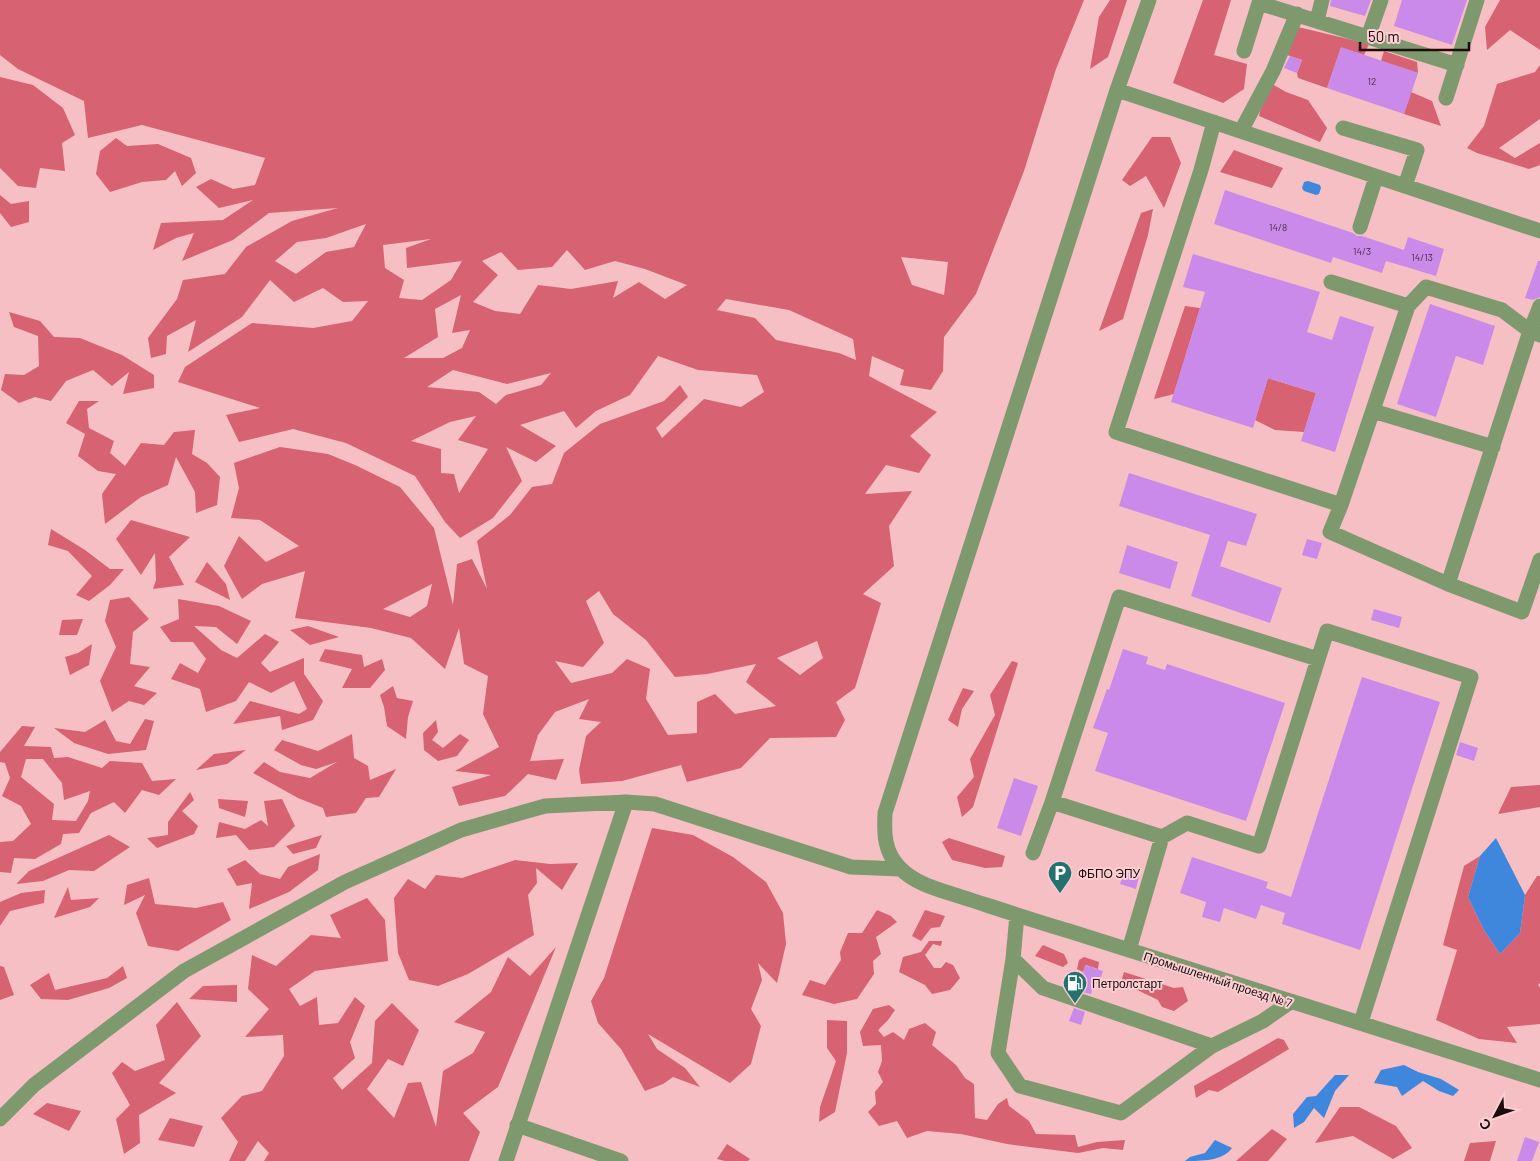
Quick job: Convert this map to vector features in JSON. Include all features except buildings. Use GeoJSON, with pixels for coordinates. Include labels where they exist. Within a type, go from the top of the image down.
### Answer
{"type":"FeatureCollection","features":[{"type":"Feature","properties":{"kind":"street"},"geometry":{"type":"LineString","coordinates":[[900,869],[889,855],[884,837],[885,812],[1117,90],[1149,0]]}},
{"type":"Feature","properties":{"kind":"street"},"geometry":{"type":"LineString","coordinates":[[1317,21],[1322,0]]}},
{"type":"Feature","properties":{"kind":"street"},"geometry":{"type":"LineString","coordinates":[[1368,37],[1381,0]]}},
{"type":"Feature","properties":{"kind":"street"},"geometry":{"type":"LineString","coordinates":[[1446,98],[1477,0]]}},
{"type":"Feature","properties":{"kind":"street"},"geometry":{"type":"LineString","coordinates":[[1244,51],[1259,3],[1457,65]]}},
{"type":"Feature","properties":{"kind":"street"},"geometry":{"type":"LineString","coordinates":[[1241,131],[1273,71],[1297,14]]}},
{"type":"Feature","properties":{"kind":"street"},"geometry":{"type":"LineString","coordinates":[[1117,90],[1540,232]]}},
{"type":"Feature","properties":{"kind":"street"},"geometry":{"type":"LineString","coordinates":[[1214,122],[1201,170],[1116,432],[1341,505]]}},
{"type":"Feature","properties":{"kind":"street"},"geometry":{"type":"LineString","coordinates":[[1343,128],[1417,150],[1405,186]]}},
{"type":"Feature","properties":{"kind":"street"},"geometry":{"type":"LineString","coordinates":[[1360,226],[1376,176]]}},
{"type":"Feature","properties":{"kind":"street"},"geometry":{"type":"LineString","coordinates":[[1331,282],[1408,306]]}},
{"type":"Feature","properties":{"kind":"street"},"geometry":{"type":"LineString","coordinates":[[1535,333],[1502,310],[1426,287],[1408,306],[1341,505],[1330,532],[1448,584],[1522,612],[1540,560]]}},
{"type":"Feature","properties":{"kind":"street"},"geometry":{"type":"LineString","coordinates":[[1448,584],[1493,447],[1535,333],[1540,306]]}},
{"type":"Feature","properties":{"kind":"street"},"geometry":{"type":"LineString","coordinates":[[1373,411],[1493,447]]}},
{"type":"Feature","properties":{"kind":"street"},"geometry":{"type":"LineString","coordinates":[[1033,853],[1052,802],[1119,597],[1318,659]]}},
{"type":"Feature","properties":{"kind":"street"},"geometry":{"type":"LineString","coordinates":[[1129,950],[1162,837],[1187,823],[1259,846],[1327,631],[1471,677],[1361,1022]]}},
{"type":"Feature","properties":{"kind":"street"},"geometry":{"type":"LineString","coordinates":[[0,1120],[34,1085],[184,971],[344,882],[461,830],[546,806],[626,802],[655,804],[852,867],[900,869]]}},
{"type":"Feature","properties":{"kind":"street"},"geometry":{"type":"LineString","coordinates":[[506,1161],[626,802]]}},
{"type":"Feature","properties":{"kind":"street"},"geometry":{"type":"LineString","coordinates":[[1052,802],[1162,837]]}},
{"type":"Feature","properties":{"kind":"street","name":"Промышленный проезд № 7"},"geometry":{"type":"LineString","coordinates":[[900,869],[920,883],[1017,915],[1540,1080]]}},
{"type":"Feature","properties":{"kind":"street"},"geometry":{"type":"LineString","coordinates":[[1017,915],[1013,959],[998,1053],[1020,1086],[1121,1114],[1212,1046],[1263,1021],[1290,1002]]}},
{"type":"Feature","properties":{"kind":"street"},"geometry":{"type":"LineString","coordinates":[[1013,959],[1043,988],[1212,1046]]}},
{"type":"Feature","properties":{"kind":"street"},"geometry":{"type":"LineString","coordinates":[[517,1125],[621,1161]]}},
{"type":"Feature","properties":{"kind":"shaded area"},"geometry":{"type":"Polygon","coordinates":[[[0,0],[1084,0],[1056,69],[1024,171],[976,294],[944,337],[943,371],[931,390],[900,385],[904,370],[872,356],[869,376],[937,412],[910,436],[931,455],[919,473],[886,465],[865,494],[912,491],[889,526],[894,566],[863,594],[881,603],[855,688],[836,702],[845,720],[836,737],[770,738],[741,768],[687,782],[681,765],[622,781],[581,784],[579,770],[586,736],[601,722],[579,719],[589,699],[555,712],[538,735],[530,761],[564,759],[556,780],[528,774],[505,796],[459,806],[452,787],[491,775],[455,771],[499,747],[483,714],[488,676],[464,664],[459,628],[445,669],[411,638],[371,628],[295,618],[305,571],[262,584],[242,599],[224,566],[239,536],[266,562],[299,546],[260,520],[231,518],[239,488],[234,463],[280,447],[328,454],[400,487],[434,528],[453,605],[457,564],[472,559],[487,589],[477,541],[510,515],[532,487],[552,484],[564,453],[600,424],[664,401],[680,385],[688,397],[656,428],[662,438],[704,399],[741,407],[764,392],[757,375],[698,370],[658,356],[630,395],[596,411],[576,428],[564,411],[520,425],[556,446],[536,462],[506,447],[522,481],[493,518],[460,538],[445,522],[415,476],[346,443],[293,429],[239,442],[226,415],[260,408],[178,382],[185,367],[252,323],[313,328],[352,321],[368,301],[343,302],[323,288],[294,302],[270,280],[242,317],[188,352],[196,320],[167,336],[166,354],[151,358],[148,338],[177,299],[183,280],[225,274],[246,247],[292,221],[338,208],[269,213],[233,240],[182,261],[194,233],[176,238],[153,250],[161,223],[223,220],[253,200],[219,208],[196,187],[211,179],[233,189],[255,185],[265,158],[142,125],[88,138],[84,101],[18,69],[0,55],[0,0]],[[366,224],[326,238],[297,242],[275,261],[296,274],[326,252],[354,247],[366,224]],[[431,239],[383,245],[385,268],[404,280],[399,298],[422,300],[451,280],[462,261],[407,268],[406,248],[431,239]],[[567,250],[552,267],[518,270],[501,252],[482,261],[498,275],[473,302],[495,311],[520,314],[538,285],[571,289],[618,281],[613,298],[639,282],[665,299],[687,285],[645,269],[615,261],[585,270],[567,250]],[[901,257],[912,285],[944,295],[948,262],[901,257]],[[461,295],[435,309],[438,337],[404,358],[443,358],[462,348],[470,330],[452,333],[461,295]],[[726,299],[717,310],[755,318],[776,340],[839,353],[856,360],[853,339],[789,310],[726,299]],[[453,370],[427,387],[479,392],[496,404],[506,395],[541,385],[551,373],[507,384],[453,370]],[[476,416],[450,422],[411,441],[441,449],[441,473],[454,474],[459,493],[488,449],[458,440],[476,416]],[[432,584],[383,609],[410,617],[427,606],[432,584]],[[599,591],[586,601],[604,643],[583,667],[555,661],[571,683],[612,673],[627,659],[650,669],[646,699],[668,735],[697,733],[697,702],[715,694],[735,714],[776,706],[746,682],[756,664],[707,674],[675,677],[646,640],[613,614],[599,591]],[[817,641],[777,658],[800,675],[823,658],[817,641]]]}},
{"type":"Feature","properties":{"kind":"shaded area"},"geometry":{"type":"Polygon","coordinates":[[[1110,0],[1127,0],[1108,57],[1090,69],[1099,17],[1110,0]]]}},
{"type":"Feature","properties":{"kind":"shaded area"},"geometry":{"type":"Polygon","coordinates":[[[1203,0],[1231,0],[1214,55],[1247,64],[1244,89],[1223,103],[1173,83],[1203,0]]]}},
{"type":"Feature","properties":{"kind":"shaded area"},"geometry":{"type":"Polygon","coordinates":[[[1500,0],[1540,0],[1540,50],[1510,30],[1487,50],[1485,27],[1500,0]]]}},
{"type":"Feature","properties":{"kind":"shaded area"},"geometry":{"type":"Polygon","coordinates":[[[1298,27],[1369,44],[1364,55],[1341,48],[1327,88],[1298,78],[1297,73],[1302,60],[1287,55],[1298,27]]]}},
{"type":"Feature","properties":{"kind":"shaded area"},"geometry":{"type":"Polygon","coordinates":[[[1384,51],[1417,62],[1418,73],[1381,61],[1384,51]]]}},
{"type":"Feature","properties":{"kind":"shaded area"},"geometry":{"type":"Polygon","coordinates":[[[1540,65],[1540,119],[1499,148],[1515,158],[1540,143],[1540,165],[1529,169],[1477,153],[1467,148],[1484,126],[1497,84],[1535,72],[1540,65]]]}},
{"type":"Feature","properties":{"kind":"shaded area"},"geometry":{"type":"Polygon","coordinates":[[[0,77],[33,85],[63,108],[75,135],[62,143],[65,171],[40,168],[36,188],[18,186],[0,168],[0,77]]]}},
{"type":"Feature","properties":{"kind":"shaded area"},"geometry":{"type":"Polygon","coordinates":[[[1267,81],[1286,92],[1308,100],[1327,128],[1320,142],[1259,116],[1267,81]]]}},
{"type":"Feature","properties":{"kind":"shaded area"},"geometry":{"type":"Polygon","coordinates":[[[1411,92],[1432,101],[1441,126],[1404,114],[1411,92]]]}},
{"type":"Feature","properties":{"kind":"shaded area"},"geometry":{"type":"Polygon","coordinates":[[[1152,137],[1170,137],[1181,163],[1164,208],[1146,176],[1130,186],[1122,180],[1152,137]]]}},
{"type":"Feature","properties":{"kind":"shaded area"},"geometry":{"type":"Polygon","coordinates":[[[116,138],[127,146],[158,144],[191,158],[196,173],[182,186],[175,171],[166,180],[142,182],[110,192],[96,174],[100,151],[116,138]]]}},
{"type":"Feature","properties":{"kind":"shaded area"},"geometry":{"type":"Polygon","coordinates":[[[1234,150],[1283,168],[1272,188],[1220,172],[1234,150]]]}},
{"type":"Feature","properties":{"kind":"shaded area"},"geometry":{"type":"Polygon","coordinates":[[[0,195],[11,204],[29,201],[29,222],[11,227],[0,213],[0,195]]]}},
{"type":"Feature","properties":{"kind":"shaded area"},"geometry":{"type":"Polygon","coordinates":[[[1153,209],[1148,235],[1123,319],[1099,331],[1141,213],[1153,209]]]}},
{"type":"Feature","properties":{"kind":"shaded area"},"geometry":{"type":"Polygon","coordinates":[[[1185,306],[1200,308],[1174,394],[1154,399],[1185,306]]]}},
{"type":"Feature","properties":{"kind":"shaded area"},"geometry":{"type":"Polygon","coordinates":[[[9,312],[40,321],[54,337],[80,338],[122,355],[154,375],[154,388],[123,394],[129,372],[112,386],[93,370],[66,381],[51,401],[35,397],[19,403],[1,390],[5,374],[24,375],[39,366],[38,336],[14,327],[9,312]]]}},
{"type":"Feature","properties":{"kind":"shaded area"},"geometry":{"type":"Polygon","coordinates":[[[1268,378],[1316,393],[1304,432],[1275,430],[1255,420],[1268,378]]]}},
{"type":"Feature","properties":{"kind":"shaded area"},"geometry":{"type":"Polygon","coordinates":[[[79,401],[99,401],[87,409],[89,428],[114,441],[110,453],[125,466],[141,443],[164,445],[174,432],[195,430],[192,454],[207,463],[220,477],[217,505],[196,513],[195,492],[176,457],[168,485],[141,497],[105,524],[102,494],[116,474],[98,471],[78,456],[85,434],[66,423],[79,401]]]}},
{"type":"Feature","properties":{"kind":"shaded area"},"geometry":{"type":"Polygon","coordinates":[[[131,520],[190,537],[169,557],[184,585],[153,589],[156,580],[155,553],[141,575],[116,539],[131,520]]]}},
{"type":"Feature","properties":{"kind":"shaded area"},"geometry":{"type":"Polygon","coordinates":[[[51,529],[85,550],[110,569],[124,569],[110,585],[89,601],[76,595],[92,576],[68,551],[48,545],[51,529]]]}},
{"type":"Feature","properties":{"kind":"shaded area"},"geometry":{"type":"Polygon","coordinates":[[[207,562],[226,584],[230,600],[195,582],[207,562]]]}},
{"type":"Feature","properties":{"kind":"shaded area"},"geometry":{"type":"Polygon","coordinates":[[[129,597],[149,619],[133,632],[130,664],[150,667],[134,686],[157,693],[144,705],[129,701],[112,712],[100,681],[116,647],[105,621],[110,600],[129,597]]]}},
{"type":"Feature","properties":{"kind":"shaded area"},"geometry":{"type":"Polygon","coordinates":[[[178,599],[219,606],[251,621],[237,644],[216,627],[194,626],[221,650],[237,658],[265,634],[279,642],[261,663],[270,672],[304,658],[304,674],[323,701],[313,720],[282,730],[280,716],[233,724],[250,701],[299,714],[307,709],[294,681],[271,693],[249,682],[236,701],[206,712],[200,689],[171,679],[180,663],[198,673],[206,659],[193,642],[171,642],[160,627],[179,619],[178,599]]]}},
{"type":"Feature","properties":{"kind":"shaded area"},"geometry":{"type":"Polygon","coordinates":[[[83,619],[77,635],[59,635],[62,620],[83,619]]]}},
{"type":"Feature","properties":{"kind":"shaded area"},"geometry":{"type":"Polygon","coordinates":[[[308,626],[339,637],[310,645],[290,630],[308,626]]]}},
{"type":"Feature","properties":{"kind":"shaded area"},"geometry":{"type":"Polygon","coordinates":[[[92,644],[89,665],[70,675],[65,657],[78,653],[92,644]]]}},
{"type":"Feature","properties":{"kind":"shaded area"},"geometry":{"type":"Polygon","coordinates":[[[325,649],[362,655],[364,667],[382,659],[385,670],[370,688],[342,688],[352,669],[319,661],[325,649]]]}},
{"type":"Feature","properties":{"kind":"shaded area"},"geometry":{"type":"Polygon","coordinates":[[[1012,661],[1018,663],[973,807],[962,817],[957,797],[974,777],[970,759],[995,715],[990,695],[1012,661]]]}},
{"type":"Feature","properties":{"kind":"shaded area"},"geometry":{"type":"Polygon","coordinates":[[[393,686],[397,698],[413,701],[408,717],[406,739],[387,726],[380,695],[393,686]]]}},
{"type":"Feature","properties":{"kind":"shaded area"},"geometry":{"type":"Polygon","coordinates":[[[963,688],[974,691],[962,709],[958,727],[948,720],[963,688]]]}},
{"type":"Feature","properties":{"kind":"shaded area"},"geometry":{"type":"Polygon","coordinates":[[[145,719],[154,721],[146,750],[108,754],[74,743],[54,728],[85,732],[105,720],[116,741],[130,744],[145,719]]]}},
{"type":"Feature","properties":{"kind":"shaded area"},"geometry":{"type":"Polygon","coordinates":[[[436,720],[438,732],[432,740],[443,748],[460,734],[469,740],[457,756],[438,761],[424,750],[423,733],[436,720]]]}},
{"type":"Feature","properties":{"kind":"shaded area"},"geometry":{"type":"Polygon","coordinates":[[[22,726],[35,727],[24,746],[51,747],[54,758],[68,757],[102,768],[110,761],[142,763],[152,781],[176,779],[159,795],[142,790],[125,813],[114,802],[91,813],[79,833],[63,834],[61,844],[35,859],[14,858],[11,873],[0,872],[0,842],[13,841],[31,824],[21,806],[2,796],[10,778],[5,763],[0,762],[0,752],[22,726]],[[26,759],[21,777],[54,804],[52,820],[76,821],[88,801],[90,791],[64,800],[62,783],[43,759],[26,759]]]}},
{"type":"Feature","properties":{"kind":"shaded area"},"geometry":{"type":"Polygon","coordinates":[[[352,734],[354,758],[368,766],[370,780],[396,769],[379,797],[366,798],[356,813],[326,817],[323,808],[298,798],[253,773],[264,762],[280,772],[310,778],[337,762],[316,769],[301,765],[274,750],[282,740],[318,751],[352,734]]]}},
{"type":"Feature","properties":{"kind":"shaded area"},"geometry":{"type":"Polygon","coordinates":[[[246,750],[227,764],[196,770],[214,754],[246,750]]]}},
{"type":"Feature","properties":{"kind":"shaded area"},"geometry":{"type":"Polygon","coordinates":[[[1540,785],[1540,807],[1498,814],[1511,787],[1540,785]]]}},
{"type":"Feature","properties":{"kind":"shaded area"},"geometry":{"type":"Polygon","coordinates":[[[190,792],[194,800],[182,811],[198,826],[194,834],[157,848],[147,838],[168,835],[168,822],[190,792]]]}},
{"type":"Feature","properties":{"kind":"shaded area"},"geometry":{"type":"Polygon","coordinates":[[[218,799],[248,801],[245,817],[219,808],[218,799]]]}},
{"type":"Feature","properties":{"kind":"shaded area"},"geometry":{"type":"Polygon","coordinates":[[[282,799],[295,826],[274,847],[249,850],[236,835],[216,838],[219,822],[245,829],[261,820],[268,826],[264,801],[282,799]]]}},
{"type":"Feature","properties":{"kind":"shaded area"},"geometry":{"type":"Polygon","coordinates":[[[652,828],[693,835],[733,857],[766,882],[783,913],[786,944],[777,983],[758,963],[762,980],[751,1009],[761,1026],[751,1064],[730,1083],[648,1034],[657,1049],[685,1068],[700,1087],[673,1077],[663,1084],[645,1091],[621,1049],[598,1023],[591,1001],[604,978],[652,828]]]}},
{"type":"Feature","properties":{"kind":"shaded area"},"geometry":{"type":"Polygon","coordinates":[[[109,835],[130,847],[94,871],[69,870],[43,881],[16,884],[29,871],[109,835]]]}},
{"type":"Feature","properties":{"kind":"shaded area"},"geometry":{"type":"Polygon","coordinates":[[[322,835],[316,848],[293,854],[286,846],[322,835]]]}},
{"type":"Feature","properties":{"kind":"shaded area"},"geometry":{"type":"Polygon","coordinates":[[[949,838],[1005,856],[1002,867],[985,868],[952,860],[942,842],[949,838]]]}},
{"type":"Feature","properties":{"kind":"shaded area"},"geometry":{"type":"Polygon","coordinates":[[[320,854],[318,870],[289,892],[249,909],[252,883],[237,886],[227,869],[245,860],[260,874],[280,879],[288,867],[320,854]]]}},
{"type":"Feature","properties":{"kind":"shaded area"},"geometry":{"type":"Polygon","coordinates":[[[1480,856],[1468,897],[1484,930],[1500,954],[1520,933],[1525,895],[1537,876],[1540,876],[1540,983],[1538,985],[1540,987],[1540,1024],[1507,1027],[1517,1043],[1479,1039],[1436,1020],[1457,950],[1443,945],[1464,866],[1480,856]]]}},
{"type":"Feature","properties":{"kind":"shaded area"},"geometry":{"type":"Polygon","coordinates":[[[515,860],[550,864],[578,863],[562,890],[536,868],[537,883],[528,895],[534,935],[468,974],[438,986],[409,980],[398,953],[394,898],[408,879],[425,889],[436,875],[462,878],[515,860]]]}},
{"type":"Feature","properties":{"kind":"shaded area"},"geometry":{"type":"Polygon","coordinates":[[[149,878],[155,904],[196,908],[223,902],[231,920],[178,951],[148,946],[136,913],[145,895],[124,905],[127,885],[149,878]]]}},
{"type":"Feature","properties":{"kind":"shaded area"},"geometry":{"type":"Polygon","coordinates":[[[68,887],[71,900],[99,898],[90,907],[54,918],[68,887]]]}},
{"type":"Feature","properties":{"kind":"shaded area"},"geometry":{"type":"Polygon","coordinates":[[[45,890],[44,903],[10,911],[0,926],[0,902],[21,893],[45,890]]]}},
{"type":"Feature","properties":{"kind":"shaded area"},"geometry":{"type":"Polygon","coordinates":[[[367,898],[385,920],[388,961],[315,971],[289,989],[300,1006],[317,997],[319,1025],[338,1023],[355,997],[365,1006],[350,1042],[355,1058],[333,1078],[342,1090],[372,1063],[375,1021],[392,1003],[419,1030],[403,1066],[388,1059],[367,1089],[394,1118],[408,1083],[421,1082],[436,1127],[443,1071],[473,1053],[485,1032],[454,1022],[491,992],[508,957],[530,976],[556,947],[498,1087],[463,1113],[480,1132],[469,1161],[264,1161],[269,1153],[258,1141],[245,1161],[229,1161],[238,1142],[221,1118],[242,1096],[262,1091],[284,1056],[283,1035],[245,1037],[269,1009],[248,989],[252,955],[276,966],[311,935],[341,938],[330,915],[367,898]]]}},
{"type":"Feature","properties":{"kind":"shaded area"},"geometry":{"type":"Polygon","coordinates":[[[877,910],[891,916],[897,922],[876,937],[881,954],[873,961],[874,974],[857,999],[834,1004],[802,995],[810,980],[825,985],[841,960],[840,952],[848,933],[862,933],[877,910]]]}},
{"type":"Feature","properties":{"kind":"shaded area"},"geometry":{"type":"Polygon","coordinates":[[[925,910],[945,916],[940,927],[931,928],[921,941],[912,936],[925,910]]]}},
{"type":"Feature","properties":{"kind":"shaded area"},"geometry":{"type":"Polygon","coordinates":[[[929,941],[942,941],[941,946],[933,944],[925,955],[934,968],[941,968],[946,962],[953,965],[960,978],[950,990],[932,994],[925,985],[899,972],[903,957],[921,952],[929,941]]]}},
{"type":"Feature","properties":{"kind":"shaded area"},"geometry":{"type":"Polygon","coordinates":[[[1043,945],[1064,954],[1068,963],[1063,967],[1035,956],[1043,945]]]}},
{"type":"Feature","properties":{"kind":"shaded area"},"geometry":{"type":"Polygon","coordinates":[[[1084,957],[1099,962],[1098,969],[1086,965],[1083,972],[1077,969],[1079,960],[1084,957]]]}},
{"type":"Feature","properties":{"kind":"shaded area"},"geometry":{"type":"Polygon","coordinates":[[[0,966],[4,967],[14,995],[0,1000],[0,966]]]}},
{"type":"Feature","properties":{"kind":"shaded area"},"geometry":{"type":"Polygon","coordinates":[[[123,966],[127,978],[109,988],[68,1000],[41,999],[30,985],[49,973],[55,990],[107,978],[123,966]]]}},
{"type":"Feature","properties":{"kind":"shaded area"},"geometry":{"type":"Polygon","coordinates":[[[1124,972],[1174,988],[1183,987],[1188,1001],[1174,1011],[1162,1007],[1158,1000],[1121,982],[1124,972]]]}},
{"type":"Feature","properties":{"kind":"shaded area"},"geometry":{"type":"Polygon","coordinates":[[[237,985],[237,1002],[189,999],[203,986],[237,985]]]}},
{"type":"Feature","properties":{"kind":"shaded area"},"geometry":{"type":"Polygon","coordinates":[[[177,1002],[201,1036],[159,1083],[176,1093],[139,1115],[140,1143],[124,1154],[116,1119],[130,1105],[112,1073],[122,1062],[135,1071],[165,1060],[156,1025],[177,1002]]]}},
{"type":"Feature","properties":{"kind":"shaded area"},"geometry":{"type":"Polygon","coordinates":[[[889,1005],[895,1010],[878,1030],[884,1037],[893,1032],[904,1040],[909,1029],[925,1023],[936,1032],[932,1045],[956,1065],[965,1078],[974,1084],[975,1118],[987,1120],[998,1104],[1007,1098],[1009,1106],[1029,1121],[1036,1134],[1075,1135],[1078,1147],[1097,1142],[1125,1140],[1123,1150],[1103,1148],[1078,1153],[1007,1144],[961,1134],[927,1131],[907,1138],[897,1121],[879,1126],[868,1112],[876,1104],[875,1092],[883,1082],[878,1072],[882,1061],[881,1045],[863,1046],[860,1032],[873,1009],[889,1005]]]}},
{"type":"Feature","properties":{"kind":"shaded area"},"geometry":{"type":"Polygon","coordinates":[[[827,1020],[847,1021],[847,1053],[835,1112],[819,1122],[820,1107],[836,1061],[827,1048],[827,1020]]]}},
{"type":"Feature","properties":{"kind":"shaded area"},"geometry":{"type":"Polygon","coordinates":[[[1278,1038],[1284,1040],[1289,1049],[1218,1092],[1209,1090],[1196,1098],[1194,1086],[1278,1038]]]}},
{"type":"Feature","properties":{"kind":"shaded area"},"geometry":{"type":"Polygon","coordinates":[[[47,1103],[81,1111],[69,1131],[33,1114],[47,1103]]]}},
{"type":"Feature","properties":{"kind":"shaded area"},"geometry":{"type":"Polygon","coordinates":[[[1340,1107],[1359,1107],[1396,1126],[1412,1148],[1393,1159],[1353,1136],[1315,1143],[1340,1107]]]}},
{"type":"Feature","properties":{"kind":"shaded area"},"geometry":{"type":"Polygon","coordinates":[[[170,1118],[203,1126],[194,1147],[158,1140],[170,1118]]]}},
{"type":"Feature","properties":{"kind":"shaded area"},"geometry":{"type":"Polygon","coordinates":[[[1272,1129],[1287,1139],[1268,1161],[1236,1161],[1272,1129]]]}},
{"type":"Feature","properties":{"kind":"shaded area"},"geometry":{"type":"Polygon","coordinates":[[[1496,1141],[1490,1161],[1464,1161],[1470,1143],[1496,1141]]]}},
{"type":"Feature","properties":{"kind":"shaded area"},"geometry":{"type":"Polygon","coordinates":[[[727,1144],[750,1159],[748,1161],[725,1161],[717,1159],[727,1144]]]}},
{"type":"Feature","properties":{"kind":"water"},"geometry":{"type":"Polygon","coordinates":[[[1308,181],[1320,185],[1319,194],[1316,195],[1304,191],[1302,188],[1304,182],[1308,181]]]}},
{"type":"Feature","properties":{"kind":"water"},"geometry":{"type":"Polygon","coordinates":[[[1496,838],[1525,895],[1520,933],[1500,954],[1484,930],[1468,897],[1480,856],[1496,838]]]}},
{"type":"Feature","properties":{"kind":"water"},"geometry":{"type":"Polygon","coordinates":[[[1404,1065],[1418,1072],[1441,1079],[1459,1090],[1453,1096],[1439,1091],[1423,1081],[1402,1096],[1397,1087],[1374,1083],[1381,1070],[1404,1065]]]}},
{"type":"Feature","properties":{"kind":"water"},"geometry":{"type":"Polygon","coordinates":[[[1335,1075],[1349,1075],[1335,1091],[1324,1118],[1314,1108],[1304,1122],[1294,1128],[1293,1114],[1307,1097],[1316,1096],[1335,1075]]]}},
{"type":"Feature","properties":{"kind":"water"},"geometry":{"type":"Polygon","coordinates":[[[1215,1140],[1232,1148],[1218,1158],[1185,1161],[1190,1157],[1205,1153],[1215,1140]]]}},
{"type":"Feature","properties":{"kind":"place","name":"ФБПО ЭПУ"},"geometry":{"type":"Point","coordinates":[1060,894]}},
{"type":"Feature","properties":{"kind":"place","name":"Петролстарт"},"geometry":{"type":"Point","coordinates":[1075,1004]}}]}
